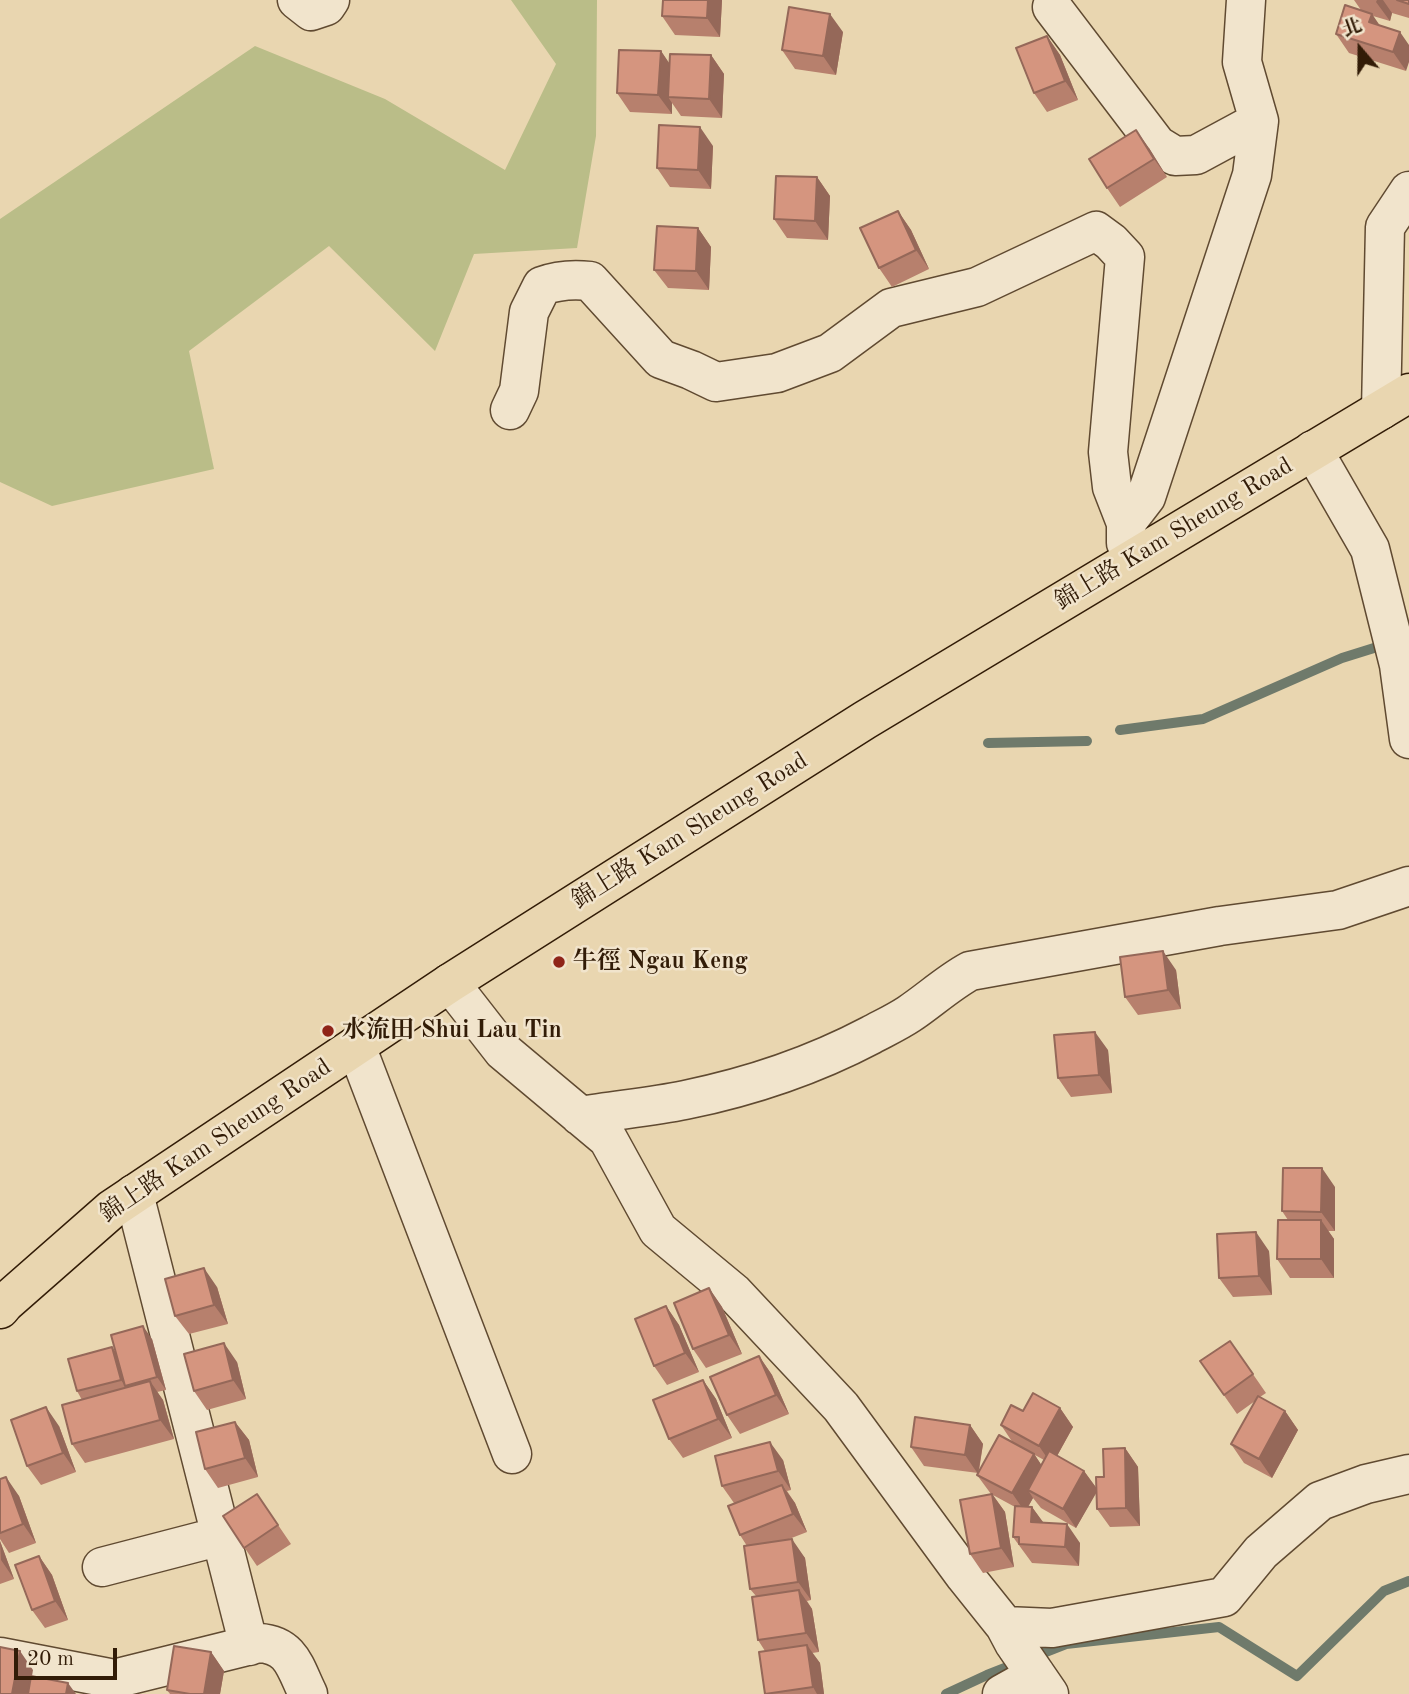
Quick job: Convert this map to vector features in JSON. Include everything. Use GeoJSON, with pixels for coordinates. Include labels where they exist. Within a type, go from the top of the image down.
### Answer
{"type":"FeatureCollection","features":[{"type":"Feature","properties":{"kind":"main road","name":"錦上路 Kam Sheung Road"},"geometry":{"type":"LineString","coordinates":[[0,1310],[112,1209],[450,983],[865,720],[1395,401]]}},
{"type":"Feature","properties":{"kind":"street"},"geometry":{"type":"LineString","coordinates":[[297,0],[311,11],[326,6],[330,0]]}},
{"type":"Feature","properties":{"kind":"street"},"geometry":{"type":"LineString","coordinates":[[1126,523],[1146,498],[1252,175],[1259,121],[1242,62],[1246,0]]}},
{"type":"Feature","properties":{"kind":"street"},"geometry":{"type":"LineString","coordinates":[[1052,7],[1157,145],[1175,156],[1196,155],[1259,121]]}},
{"type":"Feature","properties":{"kind":"street"},"geometry":{"type":"LineString","coordinates":[[1395,401],[1385,227],[1409,191]]}},
{"type":"Feature","properties":{"kind":"street"},"geometry":{"type":"LineString","coordinates":[[510,410],[519,391],[528,312],[542,286],[556,281],[590,281],[661,359],[716,382],[777,373],[830,353],[891,308],[978,286],[1096,231],[1125,257],[1108,452],[1112,487],[1126,523],[1126,563]]}},
{"type":"Feature","properties":{"kind":"street"},"geometry":{"type":"LineString","coordinates":[[1313,450],[1370,549],[1399,665],[1409,739]]}},
{"type":"Feature","properties":{"kind":"street"},"geometry":{"type":"LineString","coordinates":[[580,1115],[685,1100],[781,1073],[869,1036],[908,1014],[953,980],[970,971],[1206,928],[1338,910],[1409,886]]}},
{"type":"Feature","properties":{"kind":"street"},"geometry":{"type":"LineString","coordinates":[[450,983],[503,1051],[608,1139],[658,1230],[734,1293],[841,1407],[1027,1662]]}},
{"type":"Feature","properties":{"kind":"street"},"geometry":{"type":"LineString","coordinates":[[356,1046],[512,1454]]}},
{"type":"Feature","properties":{"kind":"street"},"geometry":{"type":"LineString","coordinates":[[134,1194],[249,1646]]}},
{"type":"Feature","properties":{"kind":"street"},"geometry":{"type":"LineString","coordinates":[[1002,1694],[1052,1629],[1224,1597],[1261,1552],[1320,1501],[1366,1484],[1409,1474]]}},
{"type":"Feature","properties":{"kind":"street"},"geometry":{"type":"LineString","coordinates":[[102,1567],[221,1536]]}},
{"type":"Feature","properties":{"kind":"street"},"geometry":{"type":"LineString","coordinates":[[0,1657],[112,1686],[259,1643],[269,1644],[279,1647],[293,1661],[307,1694]]}},
{"type":"Feature","properties":{"kind":"green space"},"geometry":{"type":"Polygon","coordinates":[[[511,0],[597,0],[596,136],[577,248],[474,254],[435,351],[329,246],[189,351],[214,469],[52,506],[0,482],[0,219],[255,46],[385,99],[505,170],[556,64],[511,0]]]}},
{"type":"Feature","properties":{"kind":"building"},"geometry":{"type":"Polygon","coordinates":[[[663,0],[708,0],[707,18],[662,16],[663,0]]]}},
{"type":"Feature","properties":{"kind":"building"},"geometry":{"type":"Polygon","coordinates":[[[1345,5],[1372,14],[1369,22],[1400,32],[1393,52],[1336,34],[1345,5]]]}},
{"type":"Feature","properties":{"kind":"building"},"geometry":{"type":"Polygon","coordinates":[[[789,7],[830,14],[823,56],[782,50],[789,7]]]}},
{"type":"Feature","properties":{"kind":"building"},"geometry":{"type":"Polygon","coordinates":[[[1047,36],[1065,81],[1034,93],[1016,48],[1047,36]]]}},
{"type":"Feature","properties":{"kind":"building"},"geometry":{"type":"Polygon","coordinates":[[[619,50],[661,51],[658,95],[617,93],[619,50]]]}},
{"type":"Feature","properties":{"kind":"building"},"geometry":{"type":"Polygon","coordinates":[[[670,54],[711,55],[709,99],[668,97],[670,54]]]}},
{"type":"Feature","properties":{"kind":"building"},"geometry":{"type":"Polygon","coordinates":[[[659,125],[700,127],[698,170],[657,168],[659,125]]]}},
{"type":"Feature","properties":{"kind":"building"},"geometry":{"type":"Polygon","coordinates":[[[1136,130],[1154,159],[1107,188],[1089,159],[1136,130]]]}},
{"type":"Feature","properties":{"kind":"building"},"geometry":{"type":"Polygon","coordinates":[[[776,176],[817,177],[815,221],[774,219],[776,176]]]}},
{"type":"Feature","properties":{"kind":"building"},"geometry":{"type":"Polygon","coordinates":[[[898,211],[916,250],[879,268],[860,228],[898,211]]]}},
{"type":"Feature","properties":{"kind":"building"},"geometry":{"type":"Polygon","coordinates":[[[657,226],[698,228],[696,271],[654,270],[657,226]]]}},
{"type":"Feature","properties":{"kind":"building"},"geometry":{"type":"Polygon","coordinates":[[[1163,951],[1168,990],[1125,997],[1120,957],[1163,951]]]}},
{"type":"Feature","properties":{"kind":"building"},"geometry":{"type":"Polygon","coordinates":[[[1095,1032],[1099,1075],[1058,1078],[1054,1035],[1095,1032]]]}},
{"type":"Feature","properties":{"kind":"building"},"geometry":{"type":"Polygon","coordinates":[[[1283,1168],[1322,1168],[1321,1212],[1282,1211],[1283,1168]]]}},
{"type":"Feature","properties":{"kind":"building"},"geometry":{"type":"Polygon","coordinates":[[[1278,1220],[1321,1220],[1321,1259],[1277,1259],[1278,1220]]]}},
{"type":"Feature","properties":{"kind":"building"},"geometry":{"type":"Polygon","coordinates":[[[1256,1232],[1259,1276],[1219,1278],[1217,1234],[1256,1232]]]}},
{"type":"Feature","properties":{"kind":"building"},"geometry":{"type":"Polygon","coordinates":[[[204,1268],[214,1305],[175,1316],[165,1279],[204,1268]]]}},
{"type":"Feature","properties":{"kind":"building"},"geometry":{"type":"Polygon","coordinates":[[[709,1288],[729,1335],[693,1349],[674,1303],[709,1288]]]}},
{"type":"Feature","properties":{"kind":"building"},"geometry":{"type":"Polygon","coordinates":[[[666,1306],[685,1353],[654,1366],[635,1319],[666,1306]]]}},
{"type":"Feature","properties":{"kind":"building"},"geometry":{"type":"Polygon","coordinates":[[[143,1326],[157,1377],[125,1386],[111,1335],[143,1326]]]}},
{"type":"Feature","properties":{"kind":"building"},"geometry":{"type":"Polygon","coordinates":[[[1230,1341],[1253,1374],[1224,1395],[1200,1361],[1230,1341]]]}},
{"type":"Feature","properties":{"kind":"building"},"geometry":{"type":"Polygon","coordinates":[[[224,1343],[233,1380],[194,1391],[184,1354],[224,1343]]]}},
{"type":"Feature","properties":{"kind":"building"},"geometry":{"type":"Polygon","coordinates":[[[112,1347],[121,1380],[77,1391],[68,1359],[112,1347]]]}},
{"type":"Feature","properties":{"kind":"building"},"geometry":{"type":"Polygon","coordinates":[[[759,1356],[776,1395],[727,1415],[710,1377],[759,1356]]]}},
{"type":"Feature","properties":{"kind":"building"},"geometry":{"type":"Polygon","coordinates":[[[703,1380],[718,1419],[669,1439],[653,1400],[703,1380]]]}},
{"type":"Feature","properties":{"kind":"building"},"geometry":{"type":"Polygon","coordinates":[[[150,1381],[160,1420],[72,1444],[62,1405],[150,1381]]]}},
{"type":"Feature","properties":{"kind":"building"},"geometry":{"type":"Polygon","coordinates":[[[1033,1393],[1060,1408],[1039,1446],[1001,1425],[1011,1405],[1023,1411],[1033,1393]]]}},
{"type":"Feature","properties":{"kind":"building"},"geometry":{"type":"Polygon","coordinates":[[[1258,1396],[1285,1411],[1259,1459],[1231,1444],[1258,1396]]]}},
{"type":"Feature","properties":{"kind":"building"},"geometry":{"type":"Polygon","coordinates":[[[46,1407],[63,1453],[27,1466],[11,1420],[46,1407]]]}},
{"type":"Feature","properties":{"kind":"building"},"geometry":{"type":"Polygon","coordinates":[[[915,1417],[970,1425],[965,1455],[911,1447],[915,1417]]]}},
{"type":"Feature","properties":{"kind":"building"},"geometry":{"type":"Polygon","coordinates":[[[235,1422],[245,1458],[205,1469],[196,1432],[235,1422]]]}},
{"type":"Feature","properties":{"kind":"building"},"geometry":{"type":"Polygon","coordinates":[[[999,1435],[1034,1454],[1012,1493],[977,1475],[999,1435]]]}},
{"type":"Feature","properties":{"kind":"building"},"geometry":{"type":"Polygon","coordinates":[[[770,1442],[778,1471],[722,1486],[715,1456],[770,1442]]]}},
{"type":"Feature","properties":{"kind":"building"},"geometry":{"type":"Polygon","coordinates":[[[1125,1448],[1126,1508],[1097,1509],[1096,1477],[1104,1477],[1103,1449],[1125,1448]]]}},
{"type":"Feature","properties":{"kind":"building"},"geometry":{"type":"Polygon","coordinates":[[[1049,1451],[1084,1471],[1063,1509],[1028,1490],[1049,1451]]]}},
{"type":"Feature","properties":{"kind":"building"},"geometry":{"type":"Polygon","coordinates":[[[6,1477],[23,1524],[0,1533],[0,1479],[6,1477]]]}},
{"type":"Feature","properties":{"kind":"building"},"geometry":{"type":"Polygon","coordinates":[[[782,1485],[793,1514],[740,1535],[728,1506],[782,1485]]]}},
{"type":"Feature","properties":{"kind":"building"},"geometry":{"type":"Polygon","coordinates":[[[257,1494],[278,1525],[244,1548],[223,1516],[257,1494]]]}},
{"type":"Feature","properties":{"kind":"building"},"geometry":{"type":"Polygon","coordinates":[[[992,1494],[1001,1548],[970,1554],[960,1500],[992,1494]]]}},
{"type":"Feature","properties":{"kind":"building"},"geometry":{"type":"Polygon","coordinates":[[[1015,1506],[1032,1507],[1031,1522],[1067,1524],[1065,1547],[1019,1544],[1019,1537],[1013,1537],[1015,1506]]]}},
{"type":"Feature","properties":{"kind":"building"},"geometry":{"type":"Polygon","coordinates":[[[792,1539],[798,1582],[750,1589],[744,1546],[792,1539]]]}},
{"type":"Feature","properties":{"kind":"building"},"geometry":{"type":"Polygon","coordinates":[[[39,1556],[55,1601],[32,1610],[15,1565],[39,1556]]]}},
{"type":"Feature","properties":{"kind":"building"},"geometry":{"type":"Polygon","coordinates":[[[799,1590],[806,1633],[758,1640],[752,1597],[799,1590]]]}},
{"type":"Feature","properties":{"kind":"building"},"geometry":{"type":"Polygon","coordinates":[[[807,1645],[813,1687],[765,1694],[759,1652],[807,1645]]]}},
{"type":"Feature","properties":{"kind":"building"},"geometry":{"type":"Polygon","coordinates":[[[174,1646],[211,1652],[204,1694],[167,1690],[174,1646]]]}},
{"type":"Feature","properties":{"kind":"building"},"geometry":{"type":"Polygon","coordinates":[[[0,1647],[20,1651],[12,1694],[0,1694],[0,1647]]]}},
{"type":"Feature","properties":{"kind":"building"},"geometry":{"type":"Polygon","coordinates":[[[31,1676],[68,1683],[66,1694],[28,1694],[31,1676]]]}},
{"type":"Feature","properties":{"kind":"waterway"},"geometry":{"type":"LineString","coordinates":[[1120,730],[1203,719],[1342,658],[1374,648]]}},
{"type":"Feature","properties":{"kind":"waterway"},"geometry":{"type":"LineString","coordinates":[[988,743],[1087,741]]}},
{"type":"Feature","properties":{"kind":"waterway"},"geometry":{"type":"LineString","coordinates":[[946,1694],[1066,1644],[1219,1627],[1297,1676],[1384,1591],[1409,1581]]}},
{"type":"Feature","properties":{"kind":"place","name":"牛徑 Ngau Keng"},"geometry":{"type":"Point","coordinates":[559,962]}},
{"type":"Feature","properties":{"kind":"place","name":"水流田 Shui Lau Tin"},"geometry":{"type":"Point","coordinates":[328,1031]}}]}
